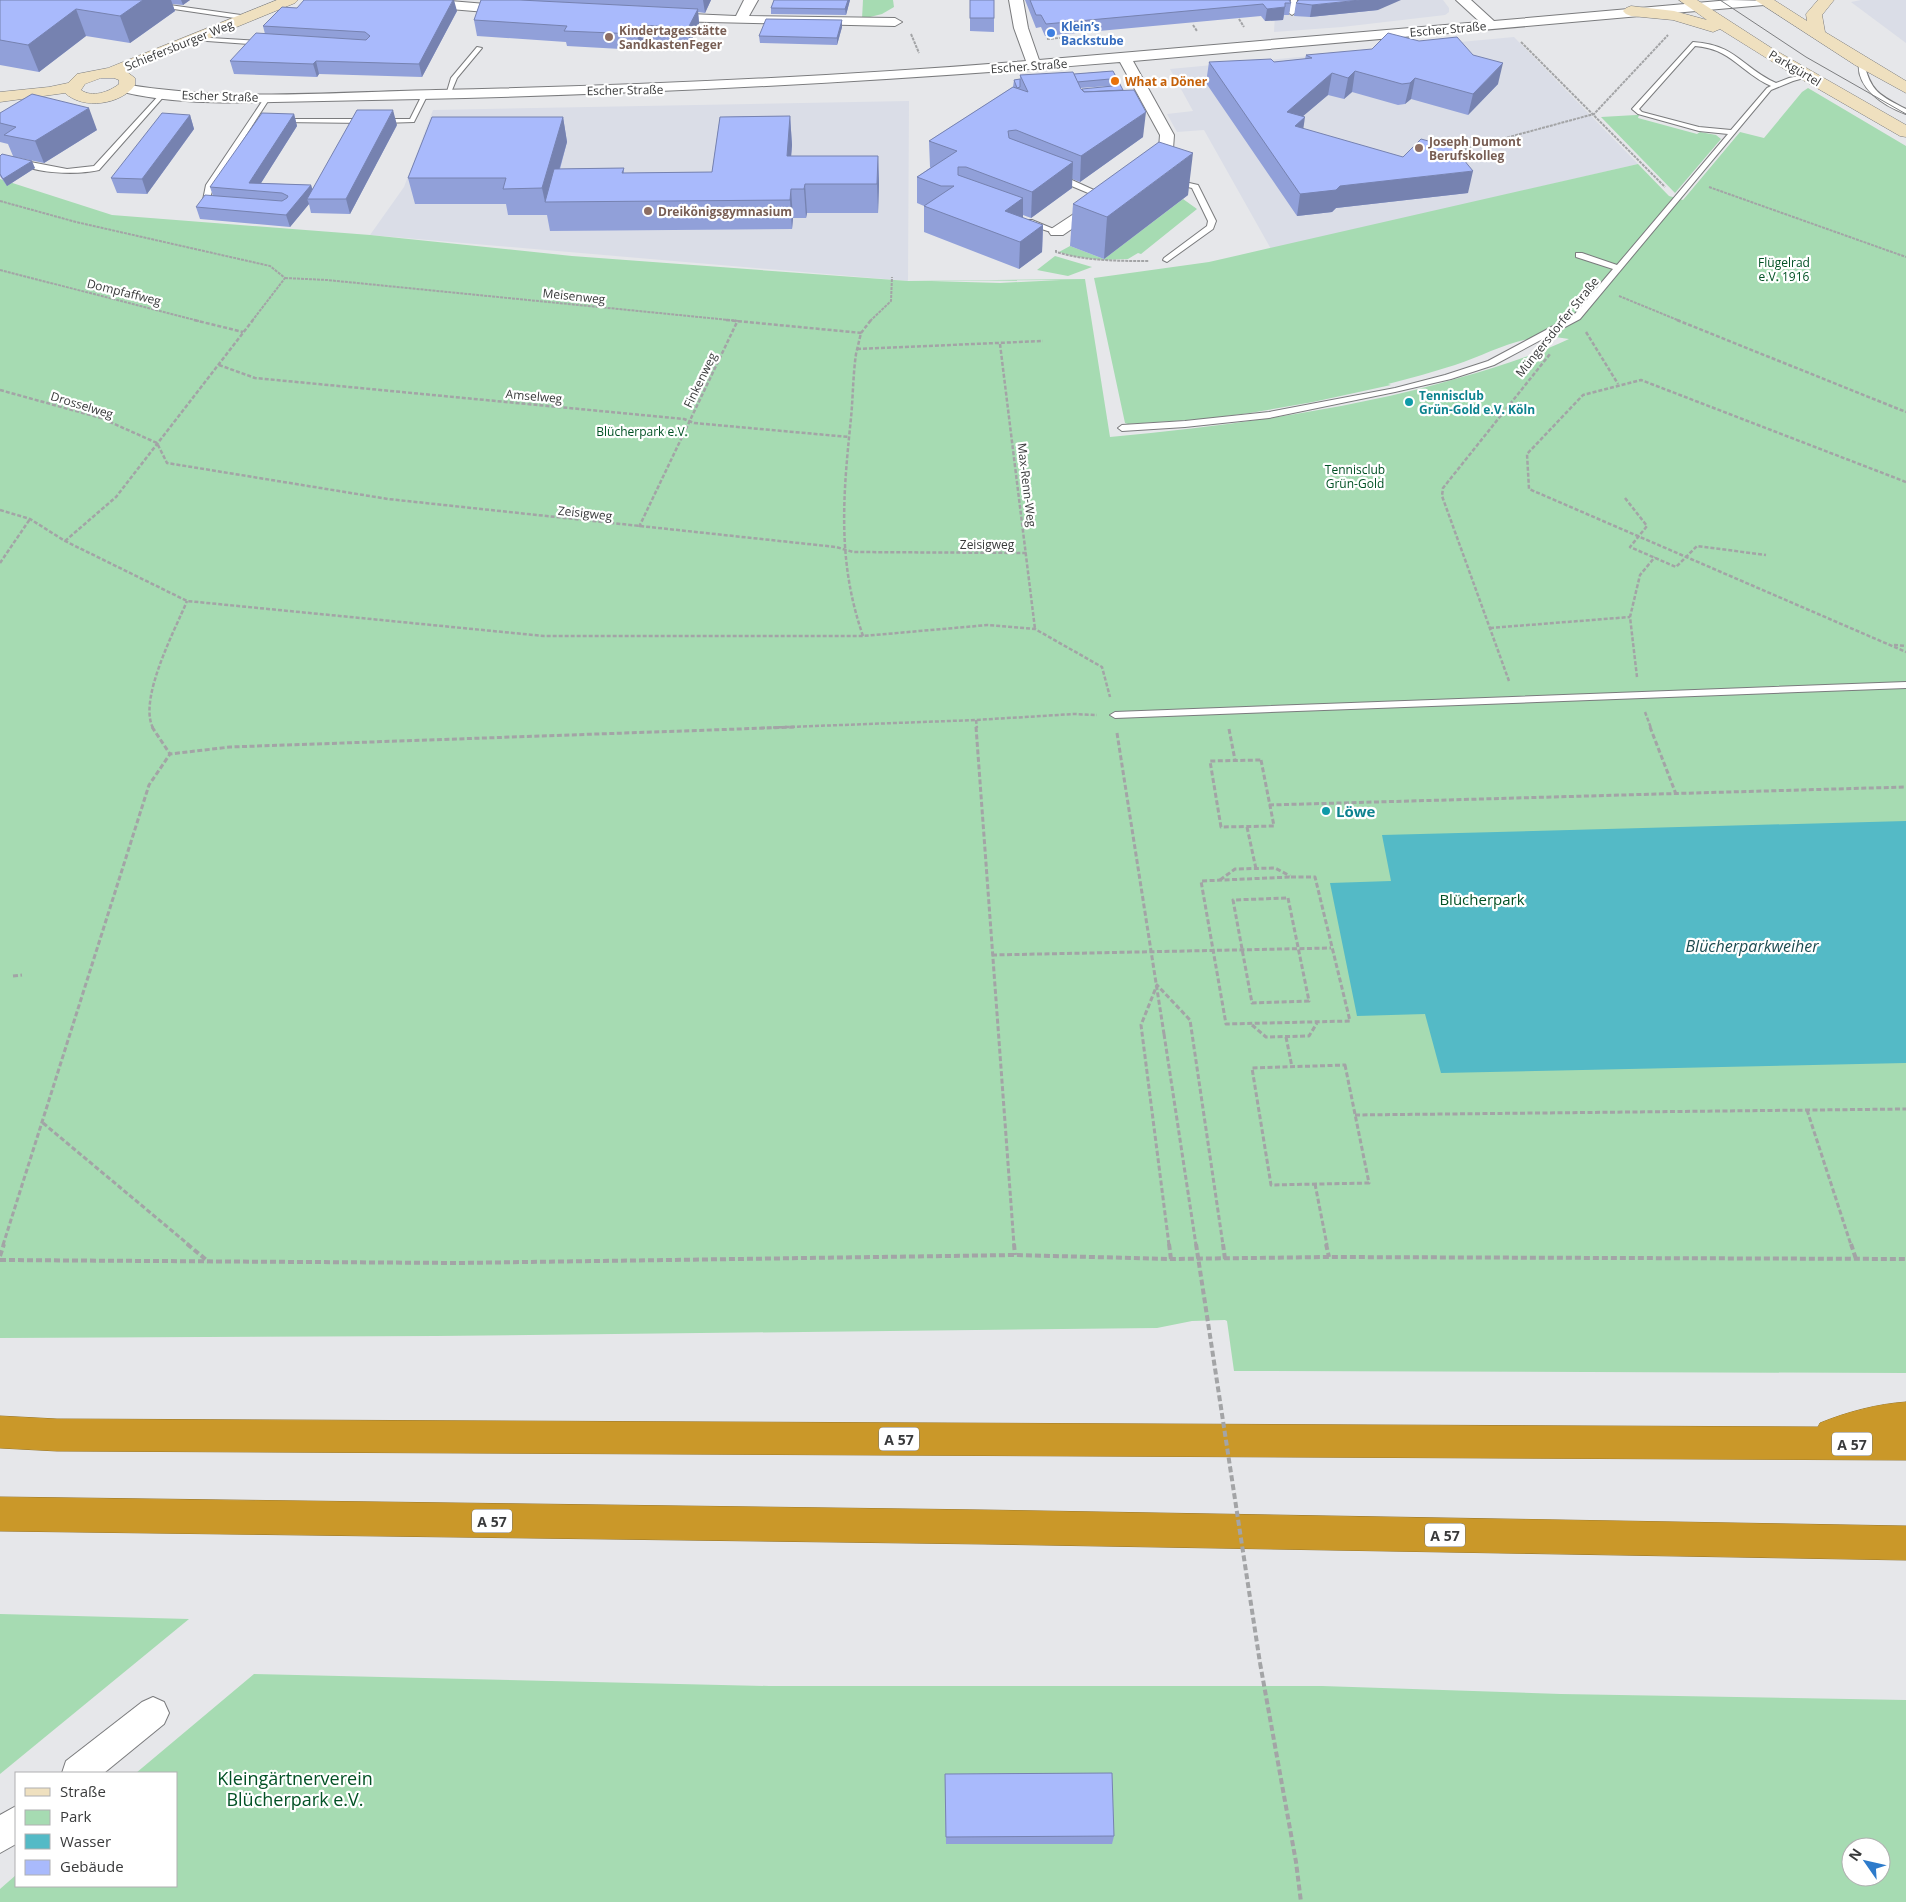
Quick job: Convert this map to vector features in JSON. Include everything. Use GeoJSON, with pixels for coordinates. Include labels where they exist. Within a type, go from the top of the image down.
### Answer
{"type":"FeatureCollection","features":[{"type":"Feature","properties":{"kind":"highway"},"geometry":{"type":"LineString","coordinates":[[1799,1443],[1890,1419],[1906,1418]]}},
{"type":"Feature","properties":{"kind":"highway","name":"A 57"},"geometry":{"type":"LineString","coordinates":[[0,1432],[77,1435],[1906,1444]]}},
{"type":"Feature","properties":{"kind":"highway","name":"A 57"},"geometry":{"type":"LineString","coordinates":[[0,1514],[984,1527],[1906,1544]]}},
{"type":"Feature","properties":{"kind":"main road","name":"Schiefersburger Weg"},"geometry":{"type":"LineString","coordinates":[[72,87],[85,77],[110,73],[158,51],[195,39],[290,0]]}},
{"type":"Feature","properties":{"kind":"main road"},"geometry":{"type":"LineString","coordinates":[[1766,0],[1861,62],[1906,88]]}},
{"type":"Feature","properties":{"kind":"main road"},"geometry":{"type":"LineString","coordinates":[[1817,34],[1814,14],[1826,0]]}},
{"type":"Feature","properties":{"kind":"main road","name":"Parkgürtel"},"geometry":{"type":"LineString","coordinates":[[1692,3],[1808,76],[1906,132]]}},
{"type":"Feature","properties":{"kind":"main road"},"geometry":{"type":"LineString","coordinates":[[1635,6],[1739,34]]}},
{"type":"Feature","properties":{"kind":"main road"},"geometry":{"type":"LineString","coordinates":[[0,97],[24,98],[72,87],[75,94],[95,98],[111,94],[127,85],[127,78],[110,73]]}},
{"type":"Feature","properties":{"kind":"street"},"geometry":{"type":"LineString","coordinates":[[390,0],[522,11]]}},
{"type":"Feature","properties":{"kind":"street"},"geometry":{"type":"LineString","coordinates":[[740,20],[750,0]]}},
{"type":"Feature","properties":{"kind":"street"},"geometry":{"type":"LineString","coordinates":[[1016,0],[1021,28],[1034,66]]}},
{"type":"Feature","properties":{"kind":"street"},"geometry":{"type":"LineString","coordinates":[[1463,0],[1491,25]]}},
{"type":"Feature","properties":{"kind":"street","name":"Escher Straße"},"geometry":{"type":"LineString","coordinates":[[124,88],[163,94],[267,98],[661,90],[821,81],[1125,59],[1491,25],[1635,6],[1766,0]]}},
{"type":"Feature","properties":{"kind":"street"},"geometry":{"type":"LineString","coordinates":[[651,16],[740,20],[894,22]]}},
{"type":"Feature","properties":{"kind":"street"},"geometry":{"type":"LineString","coordinates":[[1057,232],[1130,182],[1166,149],[1167,135],[1148,110],[1125,59]]}},
{"type":"Feature","properties":{"kind":"street"},"geometry":{"type":"LineString","coordinates":[[79,1772],[154,1713]]}},
{"type":"Feature","properties":{"kind":"street"},"geometry":{"type":"LineString","coordinates":[[0,1836],[15,1824]]}},
{"type":"Feature","properties":{"kind":"lane","name":"Schiefersburger Weg"},"geometry":{"type":"LineString","coordinates":[[137,0],[248,18]]}},
{"type":"Feature","properties":{"kind":"lane"},"geometry":{"type":"LineString","coordinates":[[1292,13],[1294,0]]}},
{"type":"Feature","properties":{"kind":"lane"},"geometry":{"type":"LineString","coordinates":[[195,39],[273,44]]}},
{"type":"Feature","properties":{"kind":"lane"},"geometry":{"type":"LineString","coordinates":[[1732,132],[1699,129],[1640,113],[1635,109],[1693,44],[1730,52],[1762,80],[1775,85],[1790,79],[1808,76]]}},
{"type":"Feature","properties":{"kind":"lane"},"geometry":{"type":"LineString","coordinates":[[448,94],[454,78],[480,48]]}},
{"type":"Feature","properties":{"kind":"lane"},"geometry":{"type":"LineString","coordinates":[[1861,62],[1863,78],[1871,92],[1906,112]]}},
{"type":"Feature","properties":{"kind":"lane","name":"Müngersdorfer Straße"},"geometry":{"type":"LineString","coordinates":[[1577,317],[1732,132],[1775,85]]}},
{"type":"Feature","properties":{"kind":"lane"},"geometry":{"type":"LineString","coordinates":[[11,160],[69,173],[96,168],[163,94]]}},
{"type":"Feature","properties":{"kind":"lane"},"geometry":{"type":"LineString","coordinates":[[273,120],[412,121],[425,94]]}},
{"type":"Feature","properties":{"kind":"lane"},"geometry":{"type":"LineString","coordinates":[[223,205],[205,203],[210,185],[267,98]]}},
{"type":"Feature","properties":{"kind":"lane"},"geometry":{"type":"LineString","coordinates":[[253,120],[263,120]]}},
{"type":"Feature","properties":{"kind":"lane"},"geometry":{"type":"LineString","coordinates":[[1049,173],[1130,182]]}},
{"type":"Feature","properties":{"kind":"lane"},"geometry":{"type":"LineString","coordinates":[[1167,260],[1210,227],[1212,221],[1195,188],[1169,179]]}},
{"type":"Feature","properties":{"kind":"lane"},"geometry":{"type":"LineString","coordinates":[[1021,219],[1057,232]]}},
{"type":"Feature","properties":{"kind":"lane"},"geometry":{"type":"LineString","coordinates":[[1579,255],[1618,268]]}},
{"type":"Feature","properties":{"kind":"lane"},"geometry":{"type":"LineString","coordinates":[[1122,428],[1185,424],[1269,415],[1395,390],[1448,377],[1491,363],[1577,317]]}},
{"type":"Feature","properties":{"kind":"lane"},"geometry":{"type":"LineString","coordinates":[[1115,715],[1906,684]]}},
{"type":"Feature","properties":{"kind":"path"},"geometry":{"type":"LineString","coordinates":[[894,22],[912,34],[921,58]]}},
{"type":"Feature","properties":{"kind":"path"},"geometry":{"type":"LineString","coordinates":[[1461,150],[1594,114],[1670,33]]}},
{"type":"Feature","properties":{"kind":"path"},"geometry":{"type":"LineString","coordinates":[[1518,39],[1671,194],[1679,196]]}},
{"type":"Feature","properties":{"kind":"path"},"geometry":{"type":"LineString","coordinates":[[1692,181],[1906,257]]}},
{"type":"Feature","properties":{"kind":"path"},"geometry":{"type":"LineString","coordinates":[[0,201],[76,222],[270,266],[285,278],[116,497],[65,541]]}},
{"type":"Feature","properties":{"kind":"path"},"geometry":{"type":"LineString","coordinates":[[1057,232],[1056,252],[1072,258],[1103,262],[1167,260]]}},
{"type":"Feature","properties":{"kind":"path","name":"Dompfaffweg"},"geometry":{"type":"LineString","coordinates":[[0,270],[243,332]]}},
{"type":"Feature","properties":{"kind":"path"},"geometry":{"type":"LineString","coordinates":[[863,636],[855,616],[848,589],[844,550],[845,468],[858,349],[862,333],[878,312],[891,301],[892,276]]}},
{"type":"Feature","properties":{"kind":"path","name":"Meisenweg"},"geometry":{"type":"LineString","coordinates":[[285,278],[327,280],[862,333]]}},
{"type":"Feature","properties":{"kind":"path"},"geometry":{"type":"LineString","coordinates":[[1602,289],[1906,412]]}},
{"type":"Feature","properties":{"kind":"path"},"geometry":{"type":"LineString","coordinates":[[1577,317],[1618,385]]}},
{"type":"Feature","properties":{"kind":"path","name":"Müngersdorfer Straße"},"geometry":{"type":"LineString","coordinates":[[1514,698],[1445,508],[1442,496],[1443,488],[1554,349],[1577,317]]}},
{"type":"Feature","properties":{"kind":"path","name":"Finkenweg"},"geometry":{"type":"LineString","coordinates":[[639,528],[738,322]]}},
{"type":"Feature","properties":{"kind":"path"},"geometry":{"type":"LineString","coordinates":[[858,349],[1043,341]]}},
{"type":"Feature","properties":{"kind":"path","name":"Max-Renn-Weg"},"geometry":{"type":"LineString","coordinates":[[1000,344],[1035,629]]}},
{"type":"Feature","properties":{"kind":"path","name":"Amselweg"},"geometry":{"type":"LineString","coordinates":[[219,365],[255,378],[684,419],[849,438]]}},
{"type":"Feature","properties":{"kind":"path"},"geometry":{"type":"LineString","coordinates":[[1906,482],[1641,380],[1584,395],[1527,454],[1529,489],[1906,652]]}},
{"type":"Feature","properties":{"kind":"path","name":"Drosselweg"},"geometry":{"type":"LineString","coordinates":[[0,390],[101,418],[157,442]]}},
{"type":"Feature","properties":{"kind":"path","name":"Zeisigweg"},"geometry":{"type":"LineString","coordinates":[[157,442],[167,463],[388,499],[639,528],[807,544],[853,552],[1027,553]]}},
{"type":"Feature","properties":{"kind":"path"},"geometry":{"type":"LineString","coordinates":[[1625,498],[1647,526],[1630,547],[1676,567],[1697,546],[1766,555]]}},
{"type":"Feature","properties":{"kind":"path"},"geometry":{"type":"LineString","coordinates":[[0,510],[30,519],[65,541],[187,601],[544,636],[863,636],[988,625],[1035,629],[1102,667],[1115,715],[1260,1663],[1296,1862],[1301,1902]]}},
{"type":"Feature","properties":{"kind":"path"},"geometry":{"type":"LineString","coordinates":[[0,562],[30,519]]}},
{"type":"Feature","properties":{"kind":"path"},"geometry":{"type":"LineString","coordinates":[[1656,557],[1640,576],[1630,617],[1638,694],[1676,794]]}},
{"type":"Feature","properties":{"kind":"path"},"geometry":{"type":"LineString","coordinates":[[170,754],[148,718],[148,710],[158,674],[187,601]]}},
{"type":"Feature","properties":{"kind":"path"},"geometry":{"type":"LineString","coordinates":[[1490,628],[1630,617]]}},
{"type":"Feature","properties":{"kind":"path"},"geometry":{"type":"LineString","coordinates":[[1891,645],[1906,646]]}},
{"type":"Feature","properties":{"kind":"path"},"geometry":{"type":"LineString","coordinates":[[170,754],[230,747],[976,720],[1074,714]]}},
{"type":"Feature","properties":{"kind":"path"},"geometry":{"type":"LineString","coordinates":[[976,720],[1015,1255]]}},
{"type":"Feature","properties":{"kind":"path"},"geometry":{"type":"LineString","coordinates":[[1230,735],[1235,760]]}},
{"type":"Feature","properties":{"kind":"path"},"geometry":{"type":"LineString","coordinates":[[170,754],[149,786],[0,1258],[209,1262],[458,1263],[1015,1255],[1171,1259],[1329,1257],[1906,1259]]}},
{"type":"Feature","properties":{"kind":"path"},"geometry":{"type":"LineString","coordinates":[[1261,760],[1269,805],[1274,826],[1222,827],[1210,761],[1261,760]]}},
{"type":"Feature","properties":{"kind":"path"},"geometry":{"type":"LineString","coordinates":[[1269,805],[1906,788]]}},
{"type":"Feature","properties":{"kind":"path"},"geometry":{"type":"LineString","coordinates":[[1247,827],[1256,869]]}},
{"type":"Feature","properties":{"kind":"path"},"geometry":{"type":"LineString","coordinates":[[1219,880],[1235,869],[1275,868],[1291,877]]}},
{"type":"Feature","properties":{"kind":"path"},"geometry":{"type":"LineString","coordinates":[[1315,878],[1350,1022],[1226,1024],[1201,881],[1219,880],[1315,878]]}},
{"type":"Feature","properties":{"kind":"path"},"geometry":{"type":"LineString","coordinates":[[1288,898],[1309,1001],[1252,1003],[1242,950],[1233,900],[1288,898]]}},
{"type":"Feature","properties":{"kind":"path"},"geometry":{"type":"LineString","coordinates":[[992,955],[1331,948]]}},
{"type":"Feature","properties":{"kind":"path"},"geometry":{"type":"LineString","coordinates":[[13,976],[22,975]]}},
{"type":"Feature","properties":{"kind":"path"},"geometry":{"type":"LineString","coordinates":[[1157,985],[1141,1025],[1171,1259]]}},
{"type":"Feature","properties":{"kind":"path"},"geometry":{"type":"LineString","coordinates":[[1157,985],[1190,1020],[1225,1259]]}},
{"type":"Feature","properties":{"kind":"path"},"geometry":{"type":"LineString","coordinates":[[1251,1025],[1266,1036],[1308,1036],[1317,1023]]}},
{"type":"Feature","properties":{"kind":"path"},"geometry":{"type":"LineString","coordinates":[[1286,1036],[1292,1067]]}},
{"type":"Feature","properties":{"kind":"path"},"geometry":{"type":"LineString","coordinates":[[1344,1065],[1355,1115],[1369,1182],[1271,1185],[1252,1068],[1344,1065]]}},
{"type":"Feature","properties":{"kind":"path"},"geometry":{"type":"LineString","coordinates":[[1355,1115],[1906,1109]]}},
{"type":"Feature","properties":{"kind":"path"},"geometry":{"type":"LineString","coordinates":[[1807,1110],[1856,1259]]}},
{"type":"Feature","properties":{"kind":"path"},"geometry":{"type":"LineString","coordinates":[[43,1123],[209,1262]]}},
{"type":"Feature","properties":{"kind":"path"},"geometry":{"type":"LineString","coordinates":[[1315,1184],[1329,1257]]}},
{"type":"Feature","properties":{"kind":"shaded area"},"geometry":{"type":"Polygon","coordinates":[[[1337,0],[1443,0],[1449,8],[1449,12],[1445,15],[1342,27],[1274,32],[1275,14],[1314,17],[1316,2],[1337,0]]]}},
{"type":"Feature","properties":{"kind":"shaded area"},"geometry":{"type":"Polygon","coordinates":[[[1861,0],[1906,0],[1906,43],[1851,2],[1861,0]]]}},
{"type":"Feature","properties":{"kind":"shaded area","name":"Joseph Dumont Berufskolleg"},"geometry":{"type":"Polygon","coordinates":[[[1514,37],[1638,164],[1271,249],[1204,130],[1177,132],[1167,114],[1193,111],[1170,69],[1514,37]]]}},
{"type":"Feature","properties":{"kind":"shaded area","name":"Dreikönigsgymnasium"},"geometry":{"type":"Polygon","coordinates":[[[909,101],[908,281],[370,235],[404,187],[433,110],[909,101]]]}},
{"type":"Feature","properties":{"kind":"green space"},"geometry":{"type":"Polygon","coordinates":[[[863,0],[893,0],[894,7],[882,14],[862,19],[863,0]]]}},
{"type":"Feature","properties":{"kind":"green space","name":"Blücherpark"},"geometry":{"type":"Polygon","coordinates":[[[1808,88],[1906,146],[1906,1373],[1234,1371],[1227,1321],[1225,1320],[1192,1321],[1157,1328],[436,1336],[0,1338],[0,179],[112,215],[370,235],[572,256],[908,281],[1085,279],[1110,437],[1243,422],[1375,399],[1419,389],[1489,369],[1569,339],[1539,337],[1524,340],[1455,365],[1388,384],[1391,385],[1313,402],[1202,419],[1128,424],[1125,423],[1094,278],[1209,262],[1638,164],[1669,196],[1683,200],[1740,132],[1764,138],[1802,92],[1808,88]],[[1061,280],[931,281],[1000,283],[1061,280]]]}},
{"type":"Feature","properties":{"kind":"green space"},"geometry":{"type":"Polygon","coordinates":[[[1639,115],[1638,118],[1697,134],[1700,132],[1716,135],[1721,139],[1675,193],[1601,117],[1639,115]]]}},
{"type":"Feature","properties":{"kind":"green space"},"geometry":{"type":"Polygon","coordinates":[[[1183,199],[1197,209],[1141,254],[1138,253],[1128,259],[1102,260],[1059,252],[1070,246],[1104,259],[1183,199]]]}},
{"type":"Feature","properties":{"kind":"green space"},"geometry":{"type":"Polygon","coordinates":[[[1055,256],[1092,267],[1068,276],[1037,270],[1055,256]]]}},
{"type":"Feature","properties":{"kind":"green space"},"geometry":{"type":"Polygon","coordinates":[[[0,1614],[189,1619],[0,1774],[0,1614]]]}},
{"type":"Feature","properties":{"kind":"green space","name":"Kleingärtnerverein Blücherpark e.V."},"geometry":{"type":"Polygon","coordinates":[[[254,1674],[769,1686],[1322,1686],[1561,1694],[1906,1700],[1906,1902],[0,1902],[0,1889],[15,1876],[15,1887],[178,1887],[178,1772],[137,1772],[254,1674]]]}},
{"type":"Feature","properties":{"kind":"water","name":"Blücherparkweiher"},"geometry":{"type":"Polygon","coordinates":[[[1906,821],[1906,1063],[1441,1073],[1425,1014],[1357,1016],[1330,883],[1391,881],[1382,835],[1906,821]]]}},
{"type":"Feature","properties":{"kind":"building"},"geometry":{"type":"Polygon","coordinates":[[[0,0],[143,0],[120,16],[76,9],[28,45],[0,40],[0,0]]]}},
{"type":"Feature","properties":{"kind":"building"},"geometry":{"type":"Polygon","coordinates":[[[304,0],[453,0],[419,64],[316,61],[313,64],[230,61],[256,33],[366,40],[370,36],[365,32],[263,26],[282,7],[297,8],[304,0]]]}},
{"type":"Feature","properties":{"kind":"building"},"geometry":{"type":"Polygon","coordinates":[[[481,0],[520,0],[698,9],[688,28],[641,25],[637,34],[564,31],[567,26],[474,20],[481,0]]]}},
{"type":"Feature","properties":{"kind":"building"},"geometry":{"type":"Polygon","coordinates":[[[774,0],[848,0],[845,9],[771,8],[774,0]]]}},
{"type":"Feature","properties":{"kind":"building"},"geometry":{"type":"Polygon","coordinates":[[[970,0],[994,0],[994,18],[970,18],[970,0]]]}},
{"type":"Feature","properties":{"kind":"building"},"geometry":{"type":"Polygon","coordinates":[[[1030,0],[1289,0],[1291,3],[1285,3],[1285,7],[1267,9],[1263,4],[1046,24],[1041,15],[1036,15],[1030,0]]]}},
{"type":"Feature","properties":{"kind":"building"},"geometry":{"type":"Polygon","coordinates":[[[1299,0],[1360,0],[1312,5],[1296,3],[1299,0]]]}},
{"type":"Feature","properties":{"kind":"building"},"geometry":{"type":"Polygon","coordinates":[[[766,19],[842,20],[837,38],[759,36],[766,19]]]}},
{"type":"Feature","properties":{"kind":"building"},"geometry":{"type":"Polygon","coordinates":[[[1388,33],[1419,41],[1457,37],[1473,55],[1503,63],[1473,94],[1415,78],[1410,83],[1402,84],[1355,71],[1348,78],[1332,73],[1287,112],[1305,117],[1295,126],[1403,157],[1421,139],[1454,148],[1473,171],[1340,186],[1336,190],[1300,194],[1209,62],[1271,59],[1274,62],[1312,58],[1306,55],[1372,49],[1388,33]]]}},
{"type":"Feature","properties":{"kind":"building"},"geometry":{"type":"Polygon","coordinates":[[[1113,71],[1123,90],[1084,92],[1082,89],[1113,86],[1114,82],[1110,79],[1077,82],[1074,74],[1113,71]]]}},
{"type":"Feature","properties":{"kind":"building"},"geometry":{"type":"Polygon","coordinates":[[[1073,72],[1084,92],[1134,90],[1146,112],[1081,156],[1016,130],[1008,131],[1009,138],[1073,162],[1032,192],[966,167],[958,167],[958,175],[1023,198],[1005,211],[1043,225],[1020,242],[924,206],[954,186],[941,186],[917,177],[957,151],[929,141],[1013,87],[1028,92],[1020,75],[1073,72]]]}},
{"type":"Feature","properties":{"kind":"building"},"geometry":{"type":"Polygon","coordinates":[[[1020,79],[1020,87],[1017,88],[1014,80],[1020,79]]]}},
{"type":"Feature","properties":{"kind":"building"},"geometry":{"type":"Polygon","coordinates":[[[32,94],[89,108],[35,141],[4,135],[16,127],[0,123],[0,113],[32,94]]]}},
{"type":"Feature","properties":{"kind":"building"},"geometry":{"type":"Polygon","coordinates":[[[357,110],[393,110],[346,199],[307,199],[357,110]]]}},
{"type":"Feature","properties":{"kind":"building"},"geometry":{"type":"Polygon","coordinates":[[[162,113],[190,115],[142,179],[111,178],[162,113]]]}},
{"type":"Feature","properties":{"kind":"building"},"geometry":{"type":"Polygon","coordinates":[[[262,113],[294,114],[249,183],[311,185],[286,215],[196,207],[205,195],[282,201],[287,198],[288,196],[282,193],[210,187],[262,113]]]}},
{"type":"Feature","properties":{"kind":"building"},"geometry":{"type":"Polygon","coordinates":[[[790,116],[787,156],[878,156],[877,184],[805,184],[804,189],[791,189],[790,200],[545,202],[554,169],[624,168],[622,173],[712,172],[720,117],[790,116]]]}},
{"type":"Feature","properties":{"kind":"building"},"geometry":{"type":"Polygon","coordinates":[[[432,117],[563,117],[542,188],[503,189],[506,178],[408,178],[432,117]]]}},
{"type":"Feature","properties":{"kind":"building"},"geometry":{"type":"Polygon","coordinates":[[[1159,142],[1193,153],[1107,217],[1073,204],[1159,142]]]}},
{"type":"Feature","properties":{"kind":"building"},"geometry":{"type":"Polygon","coordinates":[[[2,154],[32,161],[3,179],[0,174],[0,156],[2,154]]]}},
{"type":"Feature","properties":{"kind":"building"},"geometry":{"type":"Polygon","coordinates":[[[1112,1773],[1114,1836],[946,1837],[945,1774],[1112,1773]]]}},
{"type":"Feature","properties":{"kind":"tram line"},"geometry":{"type":"LineString","coordinates":[[1720,0],[1806,57],[1906,114]]}},
{"type":"Feature","properties":{"kind":"place","name":"Klein’s Backstube"},"geometry":{"type":"Point","coordinates":[1051,33]}},
{"type":"Feature","properties":{"kind":"place","name":"Kindertagesstätte SandkastenFeger"},"geometry":{"type":"Point","coordinates":[609,37]}},
{"type":"Feature","properties":{"kind":"place","name":"What a Döner"},"geometry":{"type":"Point","coordinates":[1115,81]}},
{"type":"Feature","properties":{"kind":"place","name":"Joseph Dumont Berufskolleg"},"geometry":{"type":"Point","coordinates":[1419,148]}},
{"type":"Feature","properties":{"kind":"place","name":"Dreikönigsgymnasium"},"geometry":{"type":"Point","coordinates":[648,211]}},
{"type":"Feature","properties":{"kind":"place","name":"Tennisclub Grün-Gold e.V. Köln"},"geometry":{"type":"Point","coordinates":[1409,402]}},
{"type":"Feature","properties":{"kind":"place","name":"Löwe"},"geometry":{"type":"Point","coordinates":[1326,811]}},
{"type":"Feature","properties":{"kind":"park label","name":"Flügelrad e.V. 1916"},"geometry":{"type":"Point","coordinates":[1784,269]}},
{"type":"Feature","properties":{"kind":"park label","name":"Blücherpark e.V."},"geometry":{"type":"Point","coordinates":[642,431]}},
{"type":"Feature","properties":{"kind":"park label","name":"Tennisclub Grün-Gold"},"geometry":{"type":"Point","coordinates":[1355,476]}}]}
